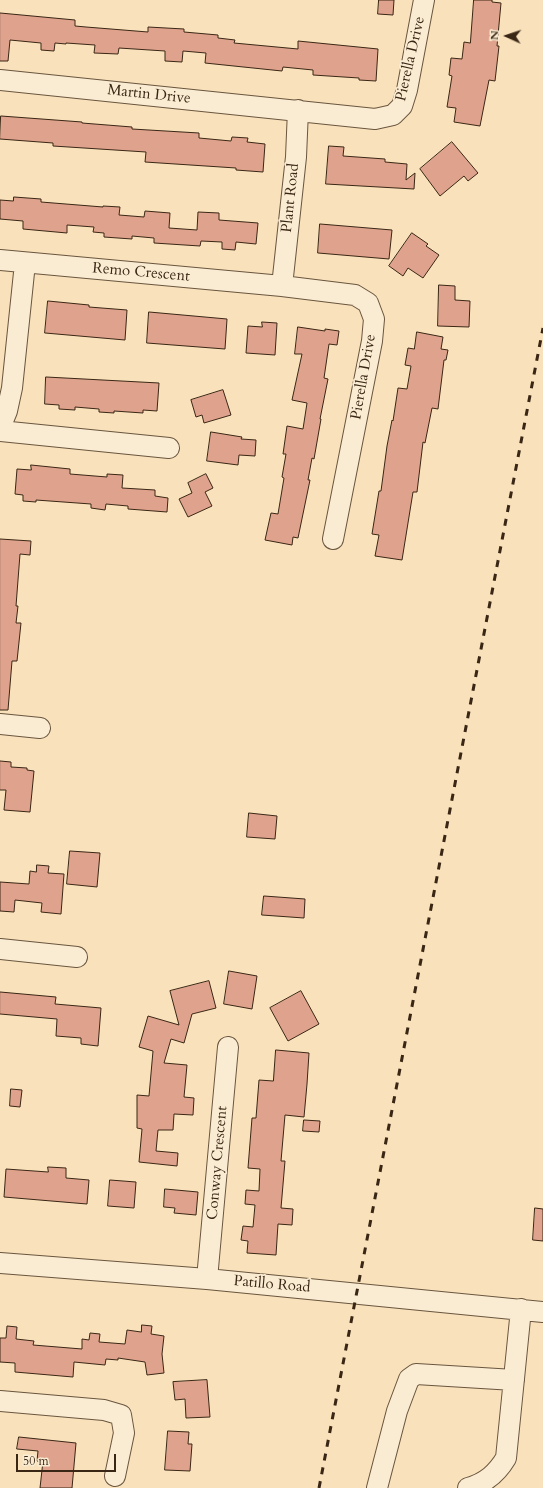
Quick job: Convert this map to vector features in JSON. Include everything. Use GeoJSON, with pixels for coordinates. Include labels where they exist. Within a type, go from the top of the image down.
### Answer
{"type":"FeatureCollection","features":[{"type":"Feature","properties":{"kind":"street","name":"Pierella Drive"},"geometry":{"type":"LineString","coordinates":[[298,110],[375,119],[393,115],[402,106],[407,90],[424,0]]}},
{"type":"Feature","properties":{"kind":"street","name":"Martin Drive"},"geometry":{"type":"LineString","coordinates":[[0,80],[298,110]]}},
{"type":"Feature","properties":{"kind":"street","name":"Plant Road"},"geometry":{"type":"LineString","coordinates":[[282,286],[296,157],[298,110]]}},
{"type":"Feature","properties":{"kind":"street","name":"Remo Crescent"},"geometry":{"type":"LineString","coordinates":[[0,260],[282,286]]}},
{"type":"Feature","properties":{"kind":"street"},"geometry":{"type":"LineString","coordinates":[[25,263],[12,388],[7,411],[0,430],[169,448]]}},
{"type":"Feature","properties":{"kind":"street","name":"Pierella Drive"},"geometry":{"type":"LineString","coordinates":[[282,286],[356,295],[368,303],[374,319],[372,341],[333,539]]}},
{"type":"Feature","properties":{"kind":"street"},"geometry":{"type":"LineString","coordinates":[[0,724],[40,728]]}},
{"type":"Feature","properties":{"kind":"street"},"geometry":{"type":"LineString","coordinates":[[0,949],[77,957]]}},
{"type":"Feature","properties":{"kind":"street","name":"Conway Crescent"},"geometry":{"type":"LineString","coordinates":[[207,1279],[228,1047]]}},
{"type":"Feature","properties":{"kind":"street","name":"Patillo Road"},"geometry":{"type":"LineString","coordinates":[[0,1263],[207,1279],[543,1312]]}},
{"type":"Feature","properties":{"kind":"street"},"geometry":{"type":"LineString","coordinates":[[468,1488],[478,1485],[498,1471],[506,1458],[521,1309]]}},
{"type":"Feature","properties":{"kind":"street"},"geometry":{"type":"LineString","coordinates":[[377,1488],[397,1411],[408,1379],[416,1374],[514,1380]]}},
{"type":"Feature","properties":{"kind":"street"},"geometry":{"type":"LineString","coordinates":[[0,1401],[104,1410],[121,1415],[124,1433],[115,1476]]}},
{"type":"Feature","properties":{"kind":"building"},"geometry":{"type":"Polygon","coordinates":[[[379,0],[394,0],[393,15],[378,14],[379,0]]]}},
{"type":"Feature","properties":{"kind":"building"},"geometry":{"type":"Polygon","coordinates":[[[474,0],[492,0],[492,2],[501,3],[497,46],[499,46],[495,81],[489,80],[480,126],[454,122],[456,108],[447,107],[452,76],[449,75],[451,58],[462,59],[464,42],[470,43],[474,0]]]}},
{"type":"Feature","properties":{"kind":"building"},"geometry":{"type":"Polygon","coordinates":[[[0,13],[75,20],[75,26],[86,27],[148,32],[148,27],[184,29],[184,32],[218,35],[218,38],[235,40],[234,43],[298,49],[298,41],[378,49],[376,81],[359,80],[359,78],[313,75],[313,70],[283,67],[282,71],[205,63],[206,53],[183,51],[182,62],[165,61],[165,51],[119,48],[118,54],[94,53],[95,45],[55,43],[54,51],[41,50],[41,43],[10,40],[8,61],[0,61],[0,13]]]}},
{"type":"Feature","properties":{"kind":"building"},"geometry":{"type":"Polygon","coordinates":[[[1,116],[82,122],[132,127],[132,129],[199,133],[199,138],[231,141],[232,137],[248,138],[247,142],[265,144],[263,172],[236,170],[236,168],[145,162],[146,152],[53,146],[53,143],[0,139],[1,116]]]}},
{"type":"Feature","properties":{"kind":"building"},"geometry":{"type":"Polygon","coordinates":[[[452,142],[478,173],[468,181],[464,176],[440,196],[420,169],[452,142]]]}},
{"type":"Feature","properties":{"kind":"building"},"geometry":{"type":"Polygon","coordinates":[[[329,146],[344,147],[343,156],[385,159],[385,162],[407,164],[406,180],[415,173],[414,189],[326,184],[329,146]]]}},
{"type":"Feature","properties":{"kind":"building"},"geometry":{"type":"Polygon","coordinates":[[[14,197],[41,199],[41,202],[120,207],[119,215],[144,217],[145,211],[170,213],[169,228],[197,230],[198,212],[219,213],[219,220],[258,223],[256,244],[236,242],[235,250],[222,249],[222,242],[201,241],[200,246],[154,243],[154,238],[132,236],[132,239],[104,237],[104,233],[93,232],[94,227],[67,225],[67,233],[23,229],[23,221],[0,219],[0,200],[13,201],[14,197]]]}},
{"type":"Feature","properties":{"kind":"building"},"geometry":{"type":"Polygon","coordinates":[[[320,224],[392,230],[389,259],[318,253],[320,224]]]}},
{"type":"Feature","properties":{"kind":"building"},"geometry":{"type":"Polygon","coordinates":[[[412,233],[428,244],[426,246],[439,255],[423,278],[408,268],[403,276],[389,266],[412,233]]]}},
{"type":"Feature","properties":{"kind":"building"},"geometry":{"type":"Polygon","coordinates":[[[439,285],[455,286],[455,300],[470,301],[469,327],[438,326],[439,285]]]}},
{"type":"Feature","properties":{"kind":"building"},"geometry":{"type":"Polygon","coordinates":[[[48,301],[89,305],[89,307],[127,310],[125,340],[45,333],[48,301]]]}},
{"type":"Feature","properties":{"kind":"building"},"geometry":{"type":"Polygon","coordinates":[[[149,312],[227,319],[225,349],[147,343],[149,312]]]}},
{"type":"Feature","properties":{"kind":"building"},"geometry":{"type":"Polygon","coordinates":[[[262,322],[277,323],[275,355],[246,353],[248,326],[262,327],[262,322]]]}},
{"type":"Feature","properties":{"kind":"building"},"geometry":{"type":"Polygon","coordinates":[[[298,327],[325,331],[325,329],[339,331],[337,345],[329,344],[324,378],[328,379],[314,459],[312,458],[308,480],[310,480],[298,538],[293,537],[292,545],[265,540],[271,513],[278,514],[284,478],[282,477],[286,454],[283,454],[287,426],[303,429],[307,403],[292,400],[302,354],[295,354],[298,327]]]}},
{"type":"Feature","properties":{"kind":"building"},"geometry":{"type":"Polygon","coordinates":[[[417,332],[443,337],[441,349],[448,350],[446,360],[444,360],[438,409],[432,408],[425,443],[423,442],[417,492],[413,492],[402,560],[375,556],[379,535],[372,534],[379,491],[381,491],[387,446],[392,420],[393,421],[398,388],[407,389],[411,366],[405,365],[408,348],[414,349],[417,332]]]}},
{"type":"Feature","properties":{"kind":"building"},"geometry":{"type":"Polygon","coordinates":[[[46,377],[159,383],[157,411],[143,410],[143,413],[114,411],[114,413],[99,412],[99,409],[75,407],[75,410],[59,409],[59,405],[45,404],[46,377]]]}},
{"type":"Feature","properties":{"kind":"building"},"geometry":{"type":"Polygon","coordinates":[[[223,390],[231,415],[204,423],[202,415],[196,417],[191,400],[223,390]]]}},
{"type":"Feature","properties":{"kind":"building"},"geometry":{"type":"Polygon","coordinates":[[[211,432],[242,437],[241,439],[256,440],[255,456],[239,455],[238,465],[207,461],[211,432]]]}},
{"type":"Feature","properties":{"kind":"building"},"geometry":{"type":"Polygon","coordinates":[[[31,465],[70,469],[70,474],[107,477],[107,474],[123,475],[122,488],[155,490],[155,496],[168,498],[167,512],[128,509],[128,506],[106,504],[105,510],[91,508],[91,504],[36,500],[36,502],[23,501],[23,495],[15,494],[17,469],[31,470],[31,465]]]}},
{"type":"Feature","properties":{"kind":"building"},"geometry":{"type":"Polygon","coordinates":[[[206,474],[213,488],[205,492],[212,506],[188,517],[179,499],[192,493],[188,483],[206,474]]]}},
{"type":"Feature","properties":{"kind":"building"},"geometry":{"type":"Polygon","coordinates":[[[0,539],[31,541],[30,555],[20,554],[16,623],[21,623],[17,661],[12,661],[8,710],[0,710],[0,539]]]}},
{"type":"Feature","properties":{"kind":"building"},"geometry":{"type":"Polygon","coordinates":[[[0,761],[11,762],[11,767],[27,768],[27,770],[34,771],[30,812],[4,810],[6,790],[0,790],[0,761]]]}},
{"type":"Feature","properties":{"kind":"building"},"geometry":{"type":"Polygon","coordinates":[[[249,813],[277,816],[275,839],[247,837],[249,813]]]}},
{"type":"Feature","properties":{"kind":"building"},"geometry":{"type":"Polygon","coordinates":[[[70,851],[100,853],[97,887],[67,884],[70,851]]]}},
{"type":"Feature","properties":{"kind":"building"},"geometry":{"type":"Polygon","coordinates":[[[37,865],[49,866],[48,873],[64,874],[61,914],[41,912],[42,903],[15,900],[14,912],[0,911],[0,882],[29,884],[30,871],[36,872],[37,865]]]}},
{"type":"Feature","properties":{"kind":"building"},"geometry":{"type":"Polygon","coordinates":[[[264,896],[305,899],[304,918],[262,915],[264,896]]]}},
{"type":"Feature","properties":{"kind":"building"},"geometry":{"type":"Polygon","coordinates":[[[229,971],[257,976],[252,1009],[224,1004],[229,971]]]}},
{"type":"Feature","properties":{"kind":"building"},"geometry":{"type":"Polygon","coordinates":[[[209,981],[216,1008],[192,1014],[184,1043],[171,1039],[164,1063],[187,1065],[184,1097],[194,1098],[193,1115],[174,1114],[173,1130],[158,1130],[156,1151],[178,1153],[177,1166],[139,1162],[142,1129],[137,1128],[137,1095],[149,1096],[153,1051],[139,1047],[148,1016],[179,1025],[170,991],[209,981]]]}},
{"type":"Feature","properties":{"kind":"building"},"geometry":{"type":"Polygon","coordinates":[[[301,991],[319,1024],[288,1041],[270,1008],[301,991]]]}},
{"type":"Feature","properties":{"kind":"building"},"geometry":{"type":"Polygon","coordinates":[[[0,992],[56,997],[55,1004],[101,1008],[98,1046],[81,1044],[81,1038],[56,1036],[57,1019],[0,1014],[0,992]]]}},
{"type":"Feature","properties":{"kind":"building"},"geometry":{"type":"Polygon","coordinates":[[[276,1050],[309,1053],[304,1117],[285,1115],[281,1161],[285,1161],[281,1208],[293,1209],[292,1225],[278,1224],[276,1255],[247,1253],[248,1241],[241,1240],[243,1226],[253,1227],[255,1205],[245,1204],[246,1190],[259,1191],[260,1169],[248,1168],[252,1118],[256,1118],[259,1080],[273,1081],[276,1050]]]}},
{"type":"Feature","properties":{"kind":"building"},"geometry":{"type":"Polygon","coordinates":[[[11,1089],[22,1090],[20,1107],[10,1106],[11,1089]]]}},
{"type":"Feature","properties":{"kind":"building"},"geometry":{"type":"Polygon","coordinates":[[[304,1120],[320,1121],[319,1132],[303,1131],[304,1120]]]}},
{"type":"Feature","properties":{"kind":"building"},"geometry":{"type":"Polygon","coordinates":[[[48,1167],[66,1168],[66,1178],[89,1180],[87,1204],[4,1197],[6,1169],[48,1172],[48,1167]]]}},
{"type":"Feature","properties":{"kind":"building"},"geometry":{"type":"Polygon","coordinates":[[[110,1180],[136,1182],[134,1208],[108,1206],[110,1180]]]}},
{"type":"Feature","properties":{"kind":"building"},"geometry":{"type":"Polygon","coordinates":[[[165,1189],[198,1192],[196,1215],[174,1213],[175,1208],[164,1207],[165,1189]]]}},
{"type":"Feature","properties":{"kind":"building"},"geometry":{"type":"Polygon","coordinates":[[[535,1208],[543,1209],[543,1241],[533,1240],[535,1208]]]}},
{"type":"Feature","properties":{"kind":"building"},"geometry":{"type":"Polygon","coordinates":[[[142,1325],[152,1326],[151,1334],[164,1336],[162,1354],[164,1373],[147,1375],[145,1362],[118,1358],[118,1360],[106,1359],[105,1365],[74,1362],[73,1377],[15,1372],[15,1363],[0,1362],[0,1338],[6,1338],[7,1326],[17,1327],[16,1339],[34,1341],[33,1345],[82,1349],[82,1339],[89,1340],[90,1333],[100,1334],[99,1342],[125,1344],[127,1330],[141,1332],[142,1325]]]}},
{"type":"Feature","properties":{"kind":"building"},"geometry":{"type":"Polygon","coordinates":[[[207,1380],[210,1417],[186,1418],[185,1399],[175,1400],[173,1382],[207,1380]]]}},
{"type":"Feature","properties":{"kind":"building"},"geometry":{"type":"Polygon","coordinates":[[[168,1431],[189,1432],[188,1444],[192,1444],[190,1471],[165,1470],[168,1431]]]}},
{"type":"Feature","properties":{"kind":"building"},"geometry":{"type":"Polygon","coordinates":[[[19,1437],[76,1443],[72,1488],[40,1488],[43,1461],[37,1461],[38,1451],[17,1449],[19,1437]]]}},
{"type":"Feature","properties":{"kind":"railway"},"geometry":{"type":"LineString","coordinates":[[319,1488],[543,328]]}}]}
